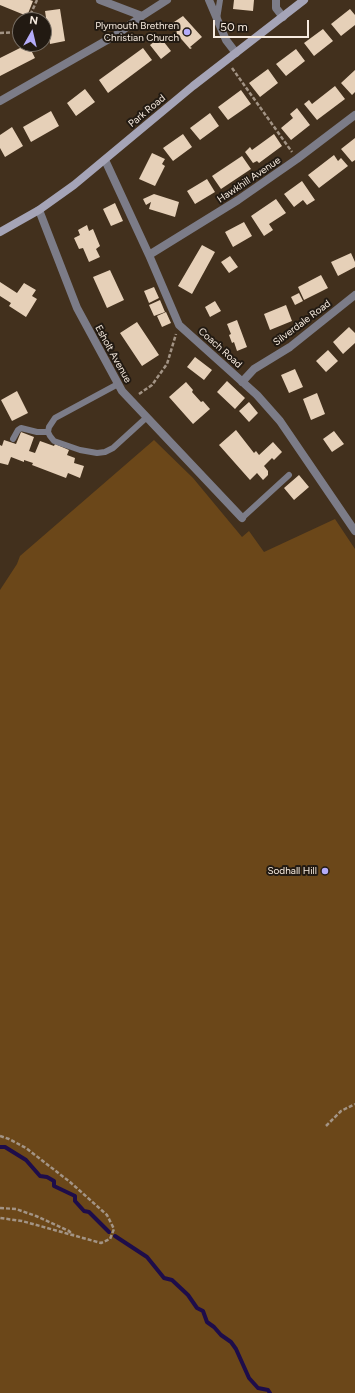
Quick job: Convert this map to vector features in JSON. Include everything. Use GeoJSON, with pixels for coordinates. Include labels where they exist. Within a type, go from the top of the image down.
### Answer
{"type":"FeatureCollection","features":[{"type":"Feature","properties":{"kind":"main road","name":"Park Road"},"geometry":{"type":"LineString","coordinates":[[0,232],[39,210],[74,185],[193,86],[304,0]]}},
{"type":"Feature","properties":{"kind":"street"},"geometry":{"type":"LineString","coordinates":[[100,0],[142,16]]}},
{"type":"Feature","properties":{"kind":"street"},"geometry":{"type":"LineString","coordinates":[[0,101],[116,35],[142,16],[168,0]]}},
{"type":"Feature","properties":{"kind":"street"},"geometry":{"type":"LineString","coordinates":[[209,0],[226,40],[236,52]]}},
{"type":"Feature","properties":{"kind":"street"},"geometry":{"type":"LineString","coordinates":[[276,0],[276,8],[283,17]]}},
{"type":"Feature","properties":{"kind":"street","name":"Hawkhill Avenue"},"geometry":{"type":"LineString","coordinates":[[149,255],[238,200],[297,159],[355,115]]}},
{"type":"Feature","properties":{"kind":"street","name":"Coach Road"},"geometry":{"type":"LineString","coordinates":[[105,160],[149,255],[179,325],[242,382],[280,421],[355,531]]}},
{"type":"Feature","properties":{"kind":"street","name":"Esholt Avenue"},"geometry":{"type":"LineString","coordinates":[[39,210],[77,308],[122,391],[242,518]]}},
{"type":"Feature","properties":{"kind":"street","name":"Silverdale Road"},"geometry":{"type":"LineString","coordinates":[[242,382],[254,369],[290,347],[355,295]]}},
{"type":"Feature","properties":{"kind":"lane"},"geometry":{"type":"LineString","coordinates":[[217,19],[220,0]]}},
{"type":"Feature","properties":{"kind":"lane"},"geometry":{"type":"LineString","coordinates":[[118,384],[55,418],[48,427],[48,432],[54,441],[88,452],[105,452],[113,448],[146,417]]}},
{"type":"Feature","properties":{"kind":"lane"},"geometry":{"type":"LineString","coordinates":[[13,439],[18,430],[22,428],[38,432],[48,432]]}},
{"type":"Feature","properties":{"kind":"lane"},"geometry":{"type":"LineString","coordinates":[[242,518],[289,475]]}},
{"type":"Feature","properties":{"kind":"path"},"geometry":{"type":"LineString","coordinates":[[32,12],[37,0]]}},
{"type":"Feature","properties":{"kind":"path"},"geometry":{"type":"LineString","coordinates":[[0,34],[12,33]]}},
{"type":"Feature","properties":{"kind":"path"},"geometry":{"type":"LineString","coordinates":[[232,68],[297,159]]}},
{"type":"Feature","properties":{"kind":"path"},"geometry":{"type":"LineString","coordinates":[[130,400],[152,385],[167,364],[179,325]]}},
{"type":"Feature","properties":{"kind":"path"},"geometry":{"type":"LineString","coordinates":[[326,1126],[341,1111],[355,1104]]}},
{"type":"Feature","properties":{"kind":"path"},"geometry":{"type":"LineString","coordinates":[[0,1136],[9,1138],[26,1148],[70,1182],[107,1215],[114,1229],[110,1239],[101,1243],[22,1221],[0,1218]]}},
{"type":"Feature","properties":{"kind":"path"},"geometry":{"type":"LineString","coordinates":[[0,1208],[16,1209],[36,1216],[69,1231],[74,1236]]}},
{"type":"Feature","properties":{"kind":"shaded area"},"geometry":{"type":"Polygon","coordinates":[[[154,440],[193,478],[242,537],[249,531],[264,552],[335,519],[355,549],[355,1393],[0,1393],[0,590],[17,564],[20,556],[154,440]]]}},
{"type":"Feature","properties":{"kind":"building"},"geometry":{"type":"Polygon","coordinates":[[[0,0],[33,1],[29,12],[17,12],[0,5],[0,0]]]}},
{"type":"Feature","properties":{"kind":"building"},"geometry":{"type":"Polygon","coordinates":[[[234,0],[254,0],[253,11],[233,9],[234,0]]]}},
{"type":"Feature","properties":{"kind":"building"},"geometry":{"type":"Polygon","coordinates":[[[60,9],[65,41],[52,44],[52,12],[45,11],[60,9]]]}},
{"type":"Feature","properties":{"kind":"building"},"geometry":{"type":"Polygon","coordinates":[[[350,9],[355,15],[355,25],[341,36],[331,24],[350,9]]]}},
{"type":"Feature","properties":{"kind":"building","name":"Plymouth Brethren Christian Church"},"geometry":{"type":"Polygon","coordinates":[[[183,16],[202,37],[190,47],[192,48],[190,49],[176,33],[177,32],[171,24],[183,16]]]}},
{"type":"Feature","properties":{"kind":"building"},"geometry":{"type":"Polygon","coordinates":[[[323,29],[333,41],[314,56],[304,43],[323,29]]]}},
{"type":"Feature","properties":{"kind":"building"},"geometry":{"type":"Polygon","coordinates":[[[160,37],[171,51],[161,59],[150,45],[160,37]]]}},
{"type":"Feature","properties":{"kind":"building"},"geometry":{"type":"Polygon","coordinates":[[[143,48],[152,60],[108,93],[99,80],[143,48]]]}},
{"type":"Feature","properties":{"kind":"building"},"geometry":{"type":"Polygon","coordinates":[[[296,49],[305,61],[286,76],[276,64],[296,49]]]}},
{"type":"Feature","properties":{"kind":"building"},"geometry":{"type":"Polygon","coordinates":[[[12,52],[32,52],[35,58],[0,76],[0,58],[12,52]]]}},
{"type":"Feature","properties":{"kind":"building"},"geometry":{"type":"Polygon","coordinates":[[[268,69],[278,83],[260,97],[249,83],[268,69]]]}},
{"type":"Feature","properties":{"kind":"building"},"geometry":{"type":"Polygon","coordinates":[[[355,70],[355,92],[352,95],[341,83],[355,70]]]}},
{"type":"Feature","properties":{"kind":"building"},"geometry":{"type":"Polygon","coordinates":[[[335,86],[345,99],[317,120],[304,104],[309,100],[312,104],[335,86]]]}},
{"type":"Feature","properties":{"kind":"building"},"geometry":{"type":"Polygon","coordinates":[[[85,89],[95,102],[76,116],[67,103],[85,89]]]}},
{"type":"Feature","properties":{"kind":"building"},"geometry":{"type":"Polygon","coordinates":[[[241,90],[251,104],[228,120],[218,107],[241,90]]]}},
{"type":"Feature","properties":{"kind":"building"},"geometry":{"type":"Polygon","coordinates":[[[297,108],[310,125],[291,140],[281,128],[293,118],[290,114],[297,108]]]}},
{"type":"Feature","properties":{"kind":"building"},"geometry":{"type":"Polygon","coordinates":[[[51,111],[59,126],[31,142],[23,127],[51,111]]]}},
{"type":"Feature","properties":{"kind":"building"},"geometry":{"type":"Polygon","coordinates":[[[210,113],[219,126],[200,140],[190,128],[210,113]]]}},
{"type":"Feature","properties":{"kind":"building"},"geometry":{"type":"Polygon","coordinates":[[[12,127],[23,146],[5,157],[0,148],[0,135],[12,127]]]}},
{"type":"Feature","properties":{"kind":"building"},"geometry":{"type":"Polygon","coordinates":[[[183,134],[192,147],[173,161],[163,148],[183,134]]]}},
{"type":"Feature","properties":{"kind":"building"},"geometry":{"type":"Polygon","coordinates":[[[274,134],[282,146],[259,163],[257,161],[253,163],[245,152],[250,147],[252,150],[274,134]]]}},
{"type":"Feature","properties":{"kind":"building"},"geometry":{"type":"Polygon","coordinates":[[[355,138],[355,160],[352,162],[341,149],[355,138]]]}},
{"type":"Feature","properties":{"kind":"building"},"geometry":{"type":"Polygon","coordinates":[[[152,153],[165,159],[162,164],[165,166],[155,186],[139,179],[152,153]]]}},
{"type":"Feature","properties":{"kind":"building"},"geometry":{"type":"Polygon","coordinates":[[[334,155],[338,161],[341,158],[348,166],[319,188],[308,175],[334,155]]]}},
{"type":"Feature","properties":{"kind":"building"},"geometry":{"type":"Polygon","coordinates":[[[242,156],[251,169],[221,189],[212,176],[242,156]]]}},
{"type":"Feature","properties":{"kind":"building"},"geometry":{"type":"Polygon","coordinates":[[[207,179],[215,192],[195,204],[187,191],[207,179]]]}},
{"type":"Feature","properties":{"kind":"building"},"geometry":{"type":"Polygon","coordinates":[[[302,181],[315,200],[307,205],[303,200],[294,207],[284,194],[302,181]]]}},
{"type":"Feature","properties":{"kind":"building"},"geometry":{"type":"Polygon","coordinates":[[[154,194],[179,202],[175,217],[149,209],[151,202],[146,205],[143,199],[154,194]]]}},
{"type":"Feature","properties":{"kind":"building"},"geometry":{"type":"Polygon","coordinates":[[[276,199],[286,213],[269,224],[273,230],[264,236],[251,216],[276,199]]]}},
{"type":"Feature","properties":{"kind":"building"},"geometry":{"type":"Polygon","coordinates":[[[115,203],[123,221],[111,226],[103,209],[115,203]]]}},
{"type":"Feature","properties":{"kind":"building"},"geometry":{"type":"Polygon","coordinates":[[[244,222],[252,236],[233,247],[225,232],[244,222]]]}},
{"type":"Feature","properties":{"kind":"building"},"geometry":{"type":"Polygon","coordinates":[[[87,225],[89,231],[93,229],[100,246],[96,249],[100,257],[89,262],[83,248],[79,249],[74,238],[80,235],[78,230],[87,225]]]}},
{"type":"Feature","properties":{"kind":"building"},"geometry":{"type":"Polygon","coordinates":[[[202,245],[215,252],[192,294],[178,286],[202,245]]]}},
{"type":"Feature","properties":{"kind":"building"},"geometry":{"type":"Polygon","coordinates":[[[351,253],[355,262],[355,267],[338,276],[331,262],[351,253]]]}},
{"type":"Feature","properties":{"kind":"building"},"geometry":{"type":"Polygon","coordinates":[[[230,256],[238,267],[229,273],[221,262],[230,256]]]}},
{"type":"Feature","properties":{"kind":"building"},"geometry":{"type":"Polygon","coordinates":[[[110,270],[124,300],[107,308],[93,277],[110,270]]]}},
{"type":"Feature","properties":{"kind":"building"},"geometry":{"type":"Polygon","coordinates":[[[321,275],[328,288],[304,300],[298,287],[321,275]]]}},
{"type":"Feature","properties":{"kind":"building"},"geometry":{"type":"Polygon","coordinates":[[[0,282],[17,293],[24,283],[36,290],[32,296],[37,299],[26,317],[9,306],[11,303],[0,296],[0,282]]]}},
{"type":"Feature","properties":{"kind":"building"},"geometry":{"type":"Polygon","coordinates":[[[154,287],[159,298],[149,303],[144,291],[154,287]]]}},
{"type":"Feature","properties":{"kind":"building"},"geometry":{"type":"Polygon","coordinates":[[[299,293],[303,301],[295,305],[291,297],[299,293]]]}},
{"type":"Feature","properties":{"kind":"building"},"geometry":{"type":"Polygon","coordinates":[[[160,300],[165,312],[154,316],[149,305],[160,300]]]}},
{"type":"Feature","properties":{"kind":"building"},"geometry":{"type":"Polygon","coordinates":[[[215,301],[221,311],[210,317],[205,307],[215,301]]]}},
{"type":"Feature","properties":{"kind":"building"},"geometry":{"type":"Polygon","coordinates":[[[286,305],[292,321],[270,330],[264,314],[286,305]]]}},
{"type":"Feature","properties":{"kind":"building"},"geometry":{"type":"Polygon","coordinates":[[[166,312],[171,323],[162,327],[157,316],[166,312]]]}},
{"type":"Feature","properties":{"kind":"building"},"geometry":{"type":"Polygon","coordinates":[[[237,320],[247,347],[237,351],[234,342],[232,343],[229,335],[231,334],[227,324],[237,320]]]}},
{"type":"Feature","properties":{"kind":"building"},"geometry":{"type":"Polygon","coordinates":[[[137,322],[159,355],[142,366],[120,333],[137,322]]]}},
{"type":"Feature","properties":{"kind":"building"},"geometry":{"type":"Polygon","coordinates":[[[349,327],[355,333],[355,343],[343,354],[333,342],[349,327]]]}},
{"type":"Feature","properties":{"kind":"building"},"geometry":{"type":"Polygon","coordinates":[[[328,350],[338,361],[326,372],[316,361],[328,350]]]}},
{"type":"Feature","properties":{"kind":"building"},"geometry":{"type":"Polygon","coordinates":[[[195,357],[212,370],[204,380],[187,367],[195,357]]]}},
{"type":"Feature","properties":{"kind":"building"},"geometry":{"type":"Polygon","coordinates":[[[295,369],[303,387],[289,393],[281,375],[295,369]]]}},
{"type":"Feature","properties":{"kind":"building"},"geometry":{"type":"Polygon","coordinates":[[[227,381],[245,398],[235,409],[217,392],[227,381]]]}},
{"type":"Feature","properties":{"kind":"building"},"geometry":{"type":"Polygon","coordinates":[[[186,382],[193,390],[192,392],[210,409],[193,424],[169,397],[186,382]]]}},
{"type":"Feature","properties":{"kind":"building"},"geometry":{"type":"Polygon","coordinates":[[[17,391],[28,413],[12,421],[1,400],[17,391]]]}},
{"type":"Feature","properties":{"kind":"building"},"geometry":{"type":"Polygon","coordinates":[[[317,393],[325,414],[311,420],[303,399],[317,393]]]}},
{"type":"Feature","properties":{"kind":"building"},"geometry":{"type":"Polygon","coordinates":[[[249,402],[258,413],[249,422],[239,411],[249,402]]]}},
{"type":"Feature","properties":{"kind":"building"},"geometry":{"type":"Polygon","coordinates":[[[236,430],[254,453],[256,451],[259,455],[273,442],[282,452],[274,460],[272,458],[264,466],[268,471],[268,475],[263,480],[257,473],[250,480],[219,445],[236,430]]]}},
{"type":"Feature","properties":{"kind":"building"},"geometry":{"type":"Polygon","coordinates":[[[334,431],[344,444],[332,452],[323,439],[334,431]]]}},
{"type":"Feature","properties":{"kind":"building"},"geometry":{"type":"Polygon","coordinates":[[[21,432],[34,437],[29,451],[35,453],[40,441],[54,446],[55,444],[69,450],[67,455],[75,458],[74,463],[84,466],[80,478],[68,473],[66,478],[32,465],[33,463],[24,460],[24,462],[11,457],[8,465],[0,463],[0,445],[2,446],[4,440],[16,444],[21,432]]]}},
{"type":"Feature","properties":{"kind":"building"},"geometry":{"type":"Polygon","coordinates":[[[299,475],[309,487],[294,500],[284,488],[299,475]]]}},
{"type":"Feature","properties":{"kind":"waterway"},"geometry":{"type":"LineString","coordinates":[[0,1147],[5,1147],[26,1160],[40,1176],[47,1177],[54,1181],[54,1186],[75,1196],[75,1201],[84,1211],[89,1212],[109,1232]]}},
{"type":"Feature","properties":{"kind":"waterway"},"geometry":{"type":"LineString","coordinates":[[115,1236],[147,1257],[164,1278],[172,1280],[188,1295],[197,1308],[203,1311],[207,1322],[231,1342],[236,1349],[249,1378],[258,1388],[268,1390],[270,1393]]}},
{"type":"Feature","properties":{"kind":"place","name":"Plymouth Brethren Christian Church"},"geometry":{"type":"Point","coordinates":[187,32]}},
{"type":"Feature","properties":{"kind":"place","name":"Sodhall Hill"},"geometry":{"type":"Point","coordinates":[325,871]}}]}
